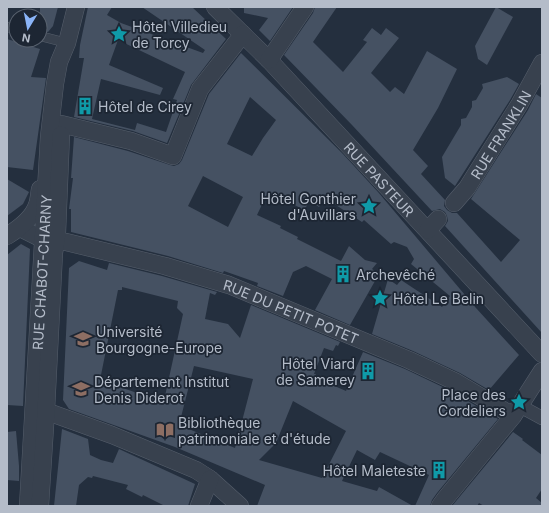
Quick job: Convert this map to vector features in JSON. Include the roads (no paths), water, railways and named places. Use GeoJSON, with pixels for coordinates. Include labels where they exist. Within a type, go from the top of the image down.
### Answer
{"type":"FeatureCollection","features":[{"type":"Feature","properties":{"kind":"street","name":"RUE CHABOT-CHARNY"},"geometry":{"type":"LineString","coordinates":[[50,240],[56,160],[54,147],[49,137],[59,62],[67,43],[76,7]]}},
{"type":"Feature","properties":{"kind":"street","name":"RUE PASTEUR"},"geometry":{"type":"LineString","coordinates":[[214,7],[239,39],[269,60],[433,224],[542,354]]}},
{"type":"Feature","properties":{"kind":"street"},"geometry":{"type":"LineString","coordinates":[[269,60],[305,7]]}},
{"type":"Feature","properties":{"kind":"street"},"geometry":{"type":"LineString","coordinates":[[65,124],[131,141],[173,156],[200,89],[239,39]]}},
{"type":"Feature","properties":{"kind":"street","name":"RUE CHABOT-CHARNY"},"geometry":{"type":"LineString","coordinates":[[28,506],[40,409],[54,253],[50,240],[65,124],[69,67],[67,43]]}},
{"type":"Feature","properties":{"kind":"street","name":"RUE FRANKLIN"},"geometry":{"type":"LineString","coordinates":[[454,203],[467,188],[519,105],[542,63]]}},
{"type":"Feature","properties":{"kind":"street"},"geometry":{"type":"LineString","coordinates":[[13,232],[37,206],[49,137]]}},
{"type":"Feature","properties":{"kind":"street","name":"RUE DU PETIT POTET"},"geometry":{"type":"LineString","coordinates":[[13,232],[66,242],[165,266],[229,285],[409,360],[516,411]]}},
{"type":"Feature","properties":{"kind":"street"},"geometry":{"type":"LineString","coordinates":[[440,506],[516,411],[542,370]]}},
{"type":"Feature","properties":{"kind":"street","name":"RUE CHABOT-CHARNY"},"geometry":{"type":"LineString","coordinates":[[40,409],[40,506]]}},
{"type":"Feature","properties":{"kind":"street"},"geometry":{"type":"LineString","coordinates":[[40,409],[112,435],[196,470],[210,479],[240,506]]}},
{"type":"Feature","properties":{"kind":"street"},"geometry":{"type":"LineString","coordinates":[[516,411],[542,418]]}},
{"type":"Feature","properties":{"kind":"street"},"geometry":{"type":"LineString","coordinates":[[200,506],[210,479]]}},
{"type":"Feature","properties":{"kind":"lane"},"geometry":{"type":"LineString","coordinates":[[48,38],[67,43]]}},
{"type":"Feature","properties":{"kind":"place","name":"Hôtel Villedieu de Torcy"},"geometry":{"type":"Point","coordinates":[119,34]}},
{"type":"Feature","properties":{"kind":"place","name":"Hôtel de Cirey"},"geometry":{"type":"Point","coordinates":[85,106]}},
{"type":"Feature","properties":{"kind":"place","name":"Hôtel Gonthier d'Auvillars"},"geometry":{"type":"Point","coordinates":[369,206]}},
{"type":"Feature","properties":{"kind":"place","name":"Archevêché"},"geometry":{"type":"Point","coordinates":[343,274]}},
{"type":"Feature","properties":{"kind":"place","name":"Hôtel Le Belin"},"geometry":{"type":"Point","coordinates":[380,298]}},
{"type":"Feature","properties":{"kind":"place","name":"Université Bourgogne-Europe"},"geometry":{"type":"Point","coordinates":[83,339]}},
{"type":"Feature","properties":{"kind":"place","name":"Hôtel Viard de Samerey"},"geometry":{"type":"Point","coordinates":[368,371]}},
{"type":"Feature","properties":{"kind":"place","name":"Département Institut Denis Diderot"},"geometry":{"type":"Point","coordinates":[81,389]}},
{"type":"Feature","properties":{"kind":"place","name":"Place des Cordeliers"},"geometry":{"type":"Point","coordinates":[519,402]}},
{"type":"Feature","properties":{"kind":"place","name":"Bibliothèque patrimoniale et d'étude"},"geometry":{"type":"Point","coordinates":[165,430]}},
{"type":"Feature","properties":{"kind":"place","name":"Hôtel Maleteste"},"geometry":{"type":"Point","coordinates":[439,470]}}]}
